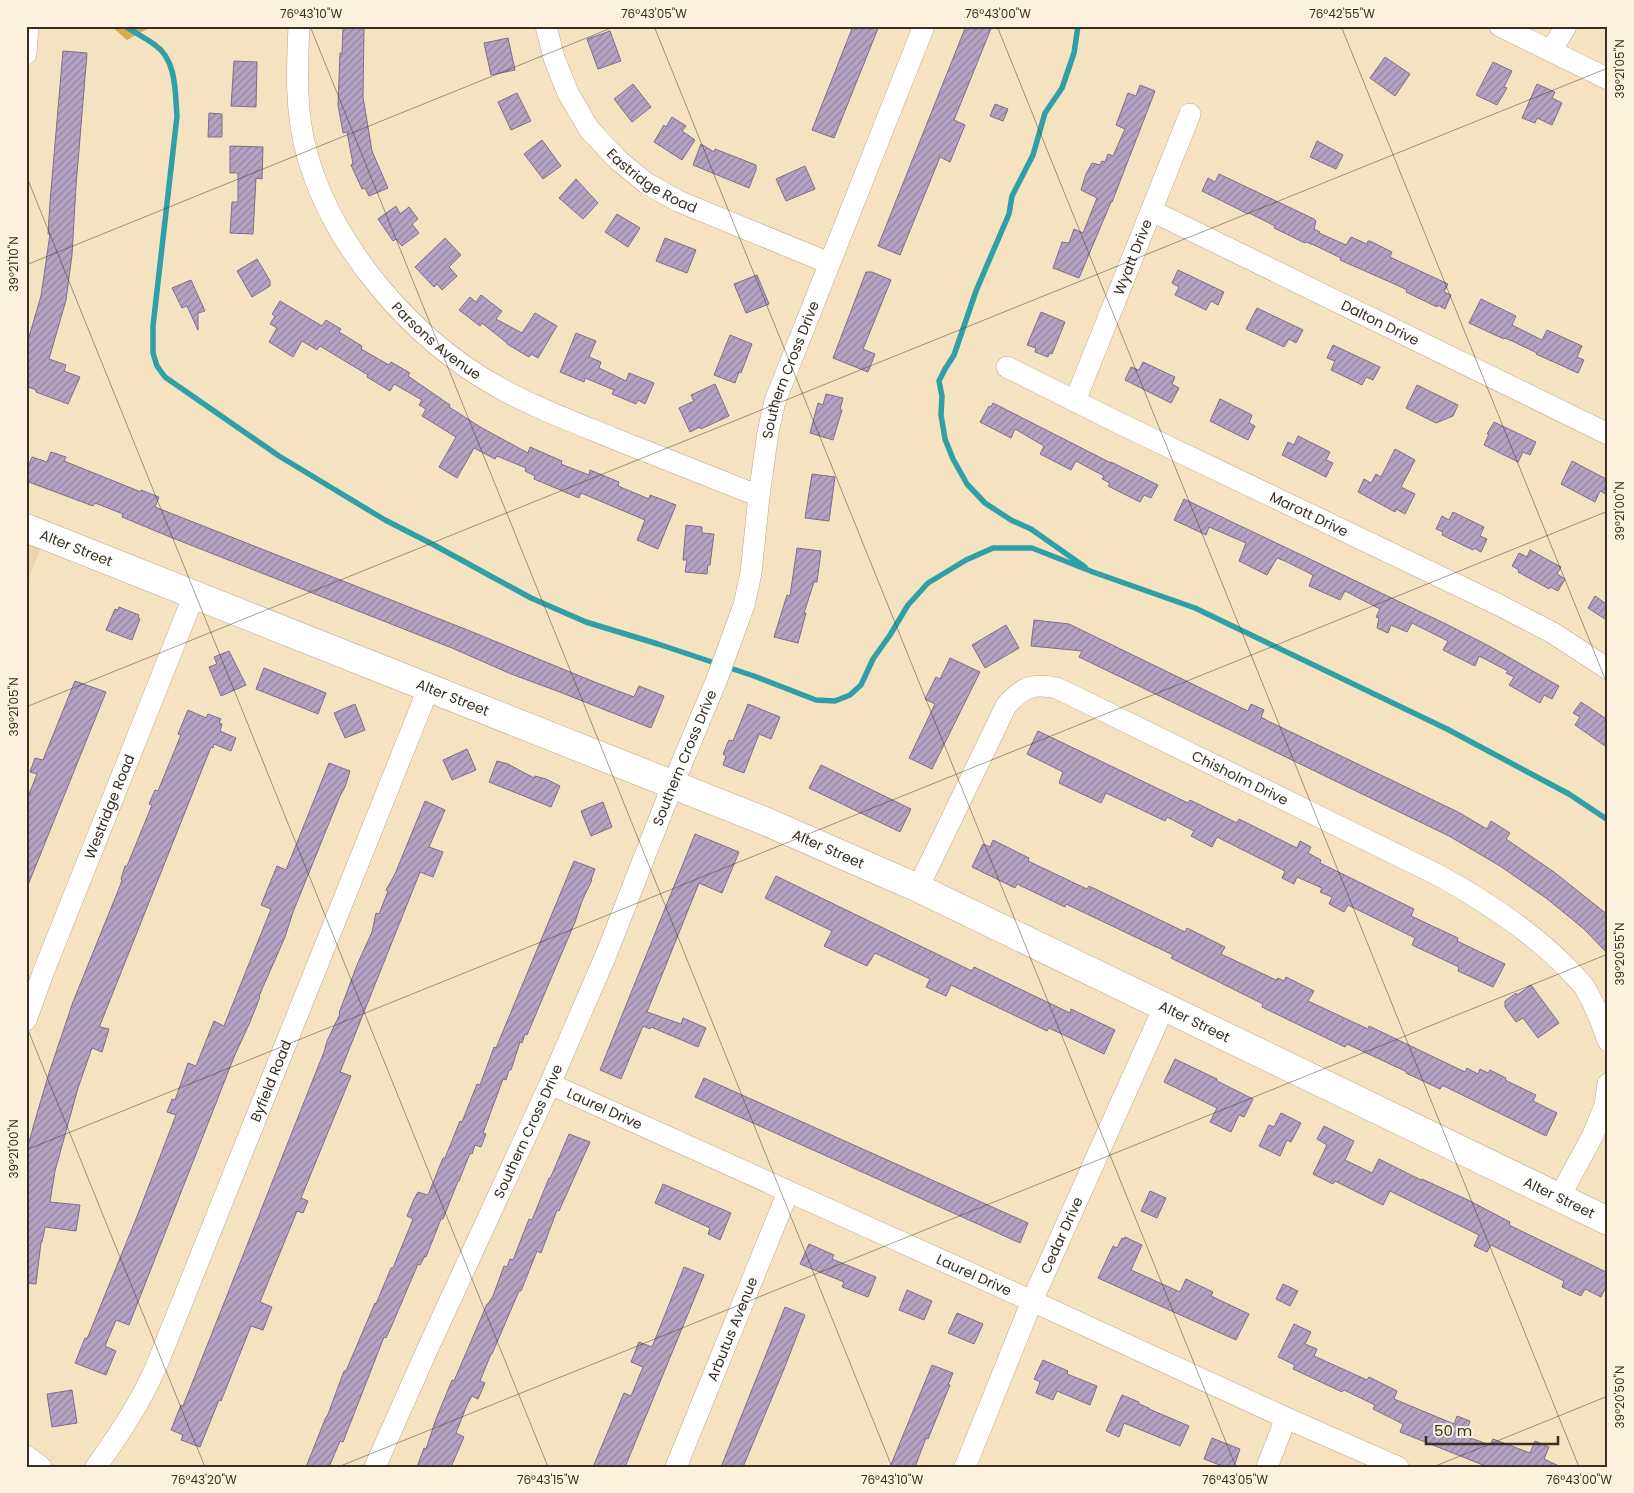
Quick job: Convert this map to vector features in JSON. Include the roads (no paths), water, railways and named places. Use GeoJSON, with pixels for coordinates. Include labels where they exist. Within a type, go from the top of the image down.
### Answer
{"type":"FeatureCollection","features":[{"type":"Feature","properties":{"kind":"street"},"geometry":{"type":"LineString","coordinates":[[26,54],[28,26]]}},
{"type":"Feature","properties":{"kind":"street","name":"Parsons Avenue"},"geometry":{"type":"LineString","coordinates":[[299,26],[297,82],[300,118],[306,153],[322,198],[343,237],[367,272],[394,304],[425,334],[458,360],[505,390],[538,408],[759,496]]}},
{"type":"Feature","properties":{"kind":"street","name":"Eastridge Road"},"geometry":{"type":"LineString","coordinates":[[546,26],[554,58],[568,93],[589,129],[618,160],[646,184],[678,201],[829,263]]}},
{"type":"Feature","properties":{"kind":"street","name":"Southern Cross Drive"},"geometry":{"type":"LineString","coordinates":[[375,1467],[550,1084],[606,955],[673,784],[717,679],[744,605],[751,573],[759,496],[768,432],[775,401],[924,26]]}},
{"type":"Feature","properties":{"kind":"street"},"geometry":{"type":"LineString","coordinates":[[1500,26],[1608,79]]}},
{"type":"Feature","properties":{"kind":"street"},"geometry":{"type":"LineString","coordinates":[[1551,50],[1566,26]]}},
{"type":"Feature","properties":{"kind":"street","name":"Wyatt Drive"},"geometry":{"type":"LineString","coordinates":[[1075,401],[1190,114]]}},
{"type":"Feature","properties":{"kind":"street","name":"Dalton Drive"},"geometry":{"type":"LineString","coordinates":[[1152,212],[1608,434]]}},
{"type":"Feature","properties":{"kind":"street","name":"Marott Drive"},"geometry":{"type":"LineString","coordinates":[[1007,367],[1497,604],[1553,633],[1608,668]]}},
{"type":"Feature","properties":{"kind":"street","name":"Alter Street"},"geometry":{"type":"LineString","coordinates":[[26,528],[96,554],[194,595],[673,784],[835,851],[918,888],[1608,1221]]}},
{"type":"Feature","properties":{"kind":"street","name":"Westridge Road"},"geometry":{"type":"LineString","coordinates":[[26,1020],[194,595]]}},
{"type":"Feature","properties":{"kind":"street","name":"Chisholm Drive"},"geometry":{"type":"LineString","coordinates":[[918,888],[1006,706],[1016,694],[1030,688],[1043,685],[1057,688],[1440,876],[1478,898],[1558,959],[1584,987],[1600,1018],[1608,1041]]}},
{"type":"Feature","properties":{"kind":"street","name":"Byfield Road"},"geometry":{"type":"LineString","coordinates":[[96,1467],[129,1419],[156,1368],[429,687]]}},
{"type":"Feature","properties":{"kind":"street","name":"Cedar Drive"},"geometry":{"type":"LineString","coordinates":[[965,1467],[1032,1301],[1164,1007]]}},
{"type":"Feature","properties":{"kind":"street","name":"Laurel Drive"},"geometry":{"type":"LineString","coordinates":[[550,1084],[1398,1467]]}},
{"type":"Feature","properties":{"kind":"street"},"geometry":{"type":"LineString","coordinates":[[1559,1198],[1593,1135],[1605,1105],[1608,1084]]}},
{"type":"Feature","properties":{"kind":"street","name":"Arbutus Avenue"},"geometry":{"type":"LineString","coordinates":[[676,1467],[788,1192]]}},
{"type":"Feature","properties":{"kind":"street"},"geometry":{"type":"LineString","coordinates":[[1267,1467],[1286,1418]]}},
{"type":"Feature","properties":{"kind":"street"},"geometry":{"type":"LineString","coordinates":[[26,1456],[41,1467]]}},
{"type":"Feature","properties":{"kind":"waterway"},"geometry":{"type":"LineString","coordinates":[[125,26],[152,42],[162,51],[171,68],[175,87],[177,116],[153,326],[153,353],[157,366],[165,377],[279,456],[385,520],[531,598],[586,622],[754,676],[816,700],[835,701],[850,695],[861,685],[873,659],[908,605],[928,583],[966,560],[993,548],[1032,548],[1195,608],[1447,729],[1569,794],[1608,820]]}},
{"type":"Feature","properties":{"kind":"waterway"},"geometry":{"type":"LineString","coordinates":[[1078,26],[1074,53],[1062,88],[1045,113],[1033,155],[1012,196],[1009,214],[976,291],[954,355],[939,381],[942,396],[941,415],[945,439],[953,459],[967,484],[985,503],[1011,520],[1031,529],[1085,567]]}}]}
